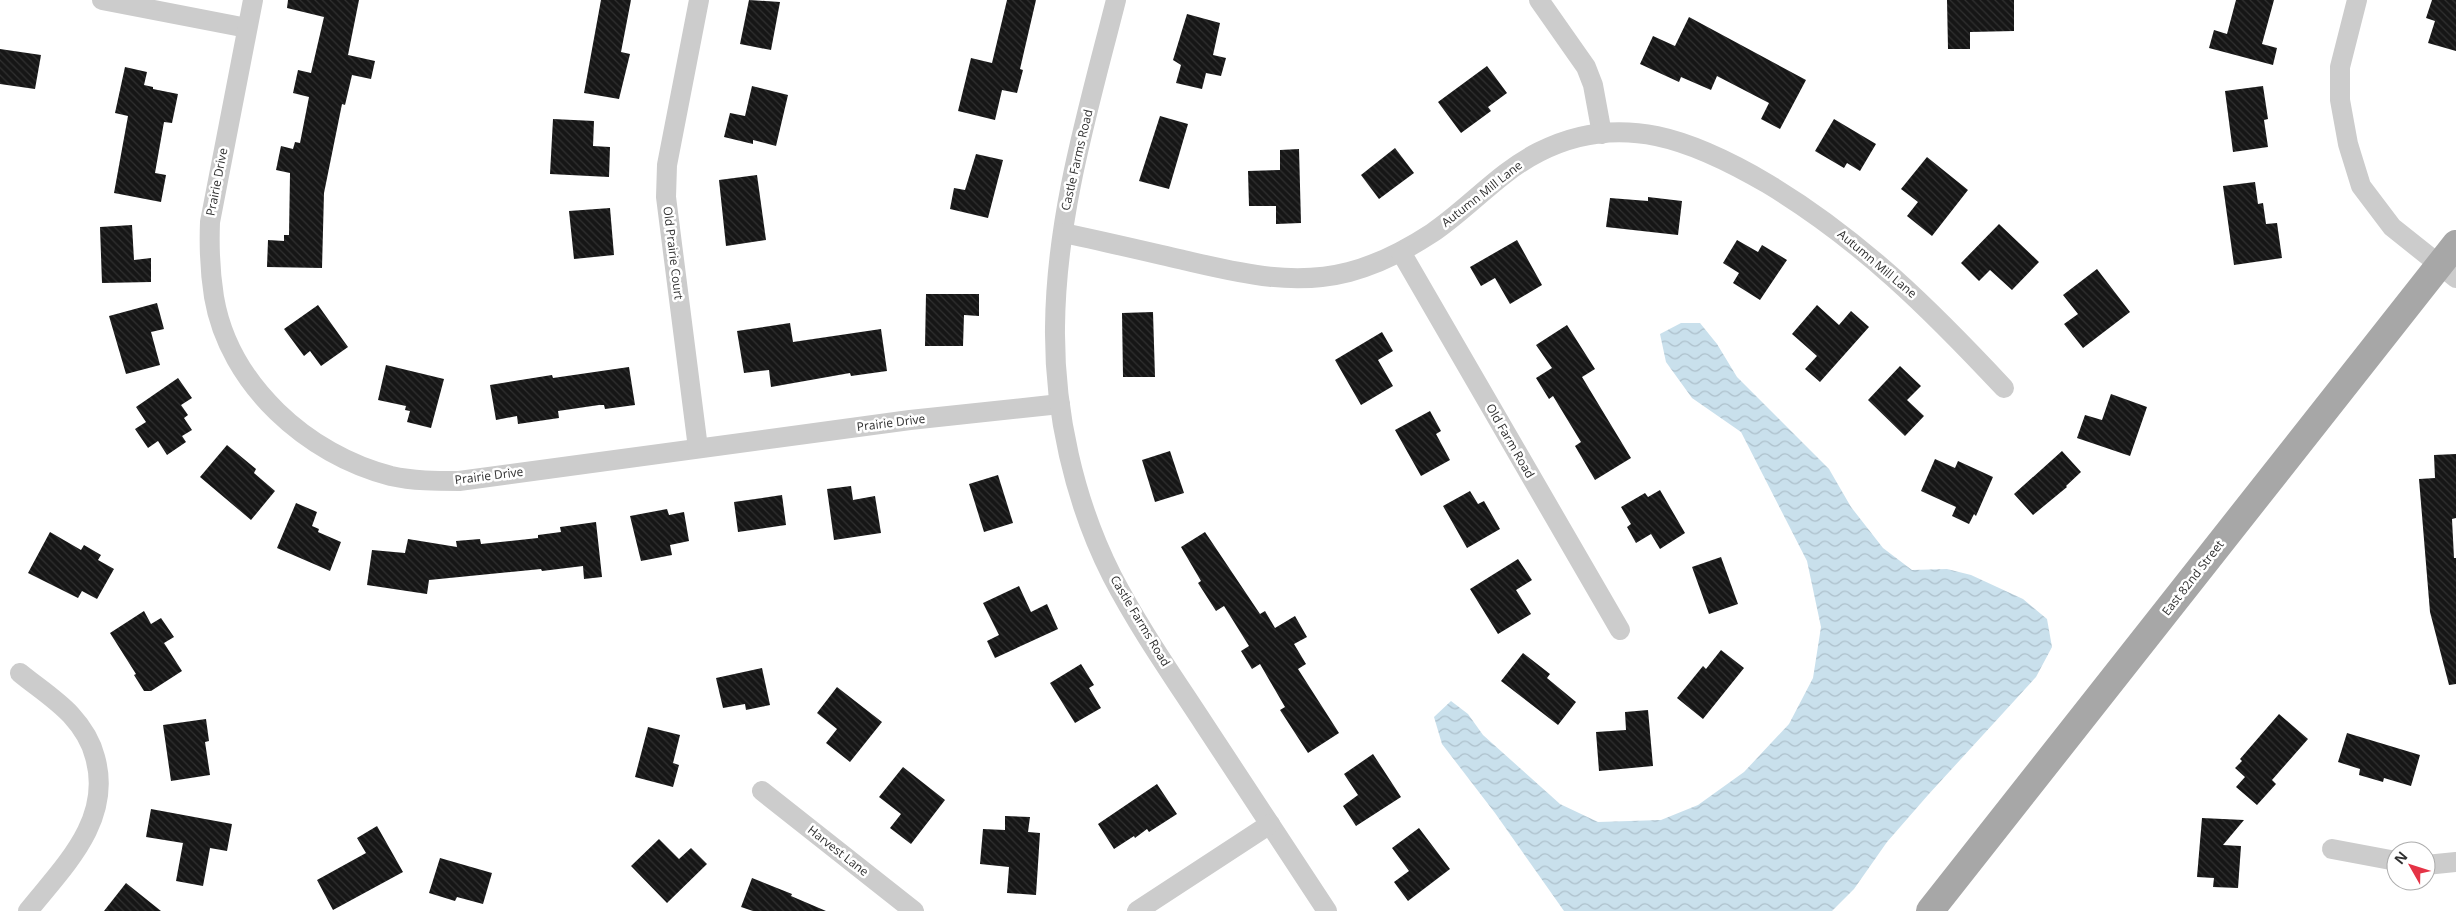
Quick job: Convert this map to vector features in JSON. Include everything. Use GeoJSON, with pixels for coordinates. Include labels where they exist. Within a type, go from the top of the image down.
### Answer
{"type":"FeatureCollection","features":[{"type":"Feature","properties":{"kind":"main road","name":"East 82nd Street"},"geometry":{"type":"LineString","coordinates":[[1930,911],[2450,262]]}},
{"type":"Feature","properties":{"kind":"street"},"geometry":{"type":"LineString","coordinates":[[102,0],[247,28]]}},
{"type":"Feature","properties":{"kind":"street","name":"Prairie Drive"},"geometry":{"type":"LineString","coordinates":[[253,0],[212,211],[208,255],[214,299],[228,340],[256,388],[286,420],[312,441],[351,463],[393,476],[425,480],[459,481],[910,420],[1060,404]]}},
{"type":"Feature","properties":{"kind":"street","name":"Old Prairie Court"},"geometry":{"type":"LineString","coordinates":[[698,448],[666,197],[667,166],[699,0]]}},
{"type":"Feature","properties":{"kind":"street","name":"Castle Farms Road"},"geometry":{"type":"LineString","coordinates":[[1116,0],[1066,204],[1055,324],[1060,404],[1066,438],[1079,492],[1108,567],[1141,628],[1327,911]]}},
{"type":"Feature","properties":{"kind":"street"},"geometry":{"type":"LineString","coordinates":[[1539,0],[1579,54],[1588,71],[1593,85],[1602,134]]}},
{"type":"Feature","properties":{"kind":"street"},"geometry":{"type":"LineString","coordinates":[[2356,0],[2340,67],[2343,122],[2361,186],[2388,222],[2450,262]]}},
{"type":"Feature","properties":{"kind":"street","name":"Autumn Mill Lane"},"geometry":{"type":"LineString","coordinates":[[1063,232],[1245,274],[1279,279],[1306,279],[1350,272],[1381,262],[1430,234],[1526,159],[1542,150],[1571,140],[1602,134],[1633,132],[1686,142],[1736,166],[1785,194],[1840,232],[1891,274],[1933,313],[2004,388]]}},
{"type":"Feature","properties":{"kind":"street","name":"Old Farm Road"},"geometry":{"type":"LineString","coordinates":[[1401,252],[1620,630]]}},
{"type":"Feature","properties":{"kind":"street"},"geometry":{"type":"LineString","coordinates":[[20,673],[64,708],[78,724],[94,753],[100,786],[97,808],[84,838],[28,911]]}},
{"type":"Feature","properties":{"kind":"street","name":"Harvest Lane"},"geometry":{"type":"LineString","coordinates":[[762,791],[914,911]]}},
{"type":"Feature","properties":{"kind":"street"},"geometry":{"type":"LineString","coordinates":[[1137,911],[1270,824]]}},
{"type":"Feature","properties":{"kind":"street"},"geometry":{"type":"LineString","coordinates":[[2332,849],[2386,859]]}},
{"type":"Feature","properties":{"kind":"street"},"geometry":{"type":"LineString","coordinates":[[2436,863],[2456,862]]}},
{"type":"Feature","properties":{"kind":"water"},"geometry":{"type":"Polygon","coordinates":[[[1681,323],[1700,323],[1717,344],[1737,377],[1829,469],[1851,507],[1883,548],[1912,570],[1947,569],[1971,575],[2023,599],[2047,619],[2052,647],[2036,677],[1887,842],[1854,889],[1832,911],[1564,911],[1495,813],[1442,744],[1434,717],[1451,701],[1468,714],[1483,735],[1560,804],[1598,822],[1661,820],[1698,805],[1744,772],[1789,724],[1813,678],[1821,627],[1807,561],[1741,432],[1692,398],[1666,362],[1660,334],[1681,323]]]}},
{"type":"Feature","properties":{"kind":"building"},"geometry":{"type":"Polygon","coordinates":[[[288,0],[359,0],[348,55],[375,61],[371,79],[352,75],[345,105],[342,104],[324,193],[322,268],[267,267],[268,240],[284,241],[284,235],[289,235],[290,173],[276,170],[281,146],[293,149],[295,142],[300,143],[309,97],[293,93],[298,70],[311,73],[324,17],[287,8],[288,0]]]}},
{"type":"Feature","properties":{"kind":"building"},"geometry":{"type":"Polygon","coordinates":[[[601,0],[631,0],[621,52],[630,54],[619,99],[584,93],[601,0]]]}},
{"type":"Feature","properties":{"kind":"building"},"geometry":{"type":"Polygon","coordinates":[[[749,0],[780,2],[771,50],[740,44],[749,0]]]}},
{"type":"Feature","properties":{"kind":"building"},"geometry":{"type":"Polygon","coordinates":[[[1007,0],[1036,0],[1020,69],[1023,70],[1017,93],[1002,90],[995,120],[958,111],[971,58],[992,63],[1007,0]]]}},
{"type":"Feature","properties":{"kind":"building"},"geometry":{"type":"Polygon","coordinates":[[[1947,0],[2014,0],[2014,31],[1970,32],[1970,49],[1948,49],[1947,0]]]}},
{"type":"Feature","properties":{"kind":"building"},"geometry":{"type":"Polygon","coordinates":[[[2236,0],[2274,0],[2262,44],[2277,48],[2273,65],[2209,48],[2214,30],[2227,34],[2236,0]]]}},
{"type":"Feature","properties":{"kind":"building"},"geometry":{"type":"Polygon","coordinates":[[[2432,0],[2456,0],[2456,51],[2428,43],[2435,21],[2426,18],[2432,0]]]}},
{"type":"Feature","properties":{"kind":"building"},"geometry":{"type":"Polygon","coordinates":[[[1187,14],[1220,23],[1213,55],[1226,58],[1221,76],[1206,73],[1202,89],[1176,83],[1181,65],[1173,60],[1187,14]]]}},
{"type":"Feature","properties":{"kind":"building"},"geometry":{"type":"Polygon","coordinates":[[[1689,17],[1806,80],[1780,129],[1761,119],[1769,103],[1717,76],[1711,90],[1681,77],[1679,82],[1640,64],[1653,36],[1675,46],[1689,17]]]}},
{"type":"Feature","properties":{"kind":"building"},"geometry":{"type":"Polygon","coordinates":[[[0,49],[41,55],[35,89],[0,84],[0,49]]]}},
{"type":"Feature","properties":{"kind":"building"},"geometry":{"type":"Polygon","coordinates":[[[1487,66],[1507,93],[1488,107],[1491,111],[1461,133],[1438,102],[1487,66]]]}},
{"type":"Feature","properties":{"kind":"building"},"geometry":{"type":"Polygon","coordinates":[[[125,67],[147,72],[144,85],[153,87],[153,89],[178,94],[172,123],[164,122],[155,173],[166,175],[161,202],[114,193],[128,116],[115,113],[125,67]]]}},
{"type":"Feature","properties":{"kind":"building"},"geometry":{"type":"Polygon","coordinates":[[[752,86],[788,95],[776,146],[753,140],[753,144],[724,137],[730,113],[745,116],[752,86]]]}},
{"type":"Feature","properties":{"kind":"building"},"geometry":{"type":"Polygon","coordinates":[[[2263,86],[2268,119],[2264,120],[2268,147],[2233,152],[2225,91],[2263,86]]]}},
{"type":"Feature","properties":{"kind":"building"},"geometry":{"type":"Polygon","coordinates":[[[1160,116],[1188,124],[1169,189],[1139,181],[1160,116]]]}},
{"type":"Feature","properties":{"kind":"building"},"geometry":{"type":"Polygon","coordinates":[[[553,119],[594,121],[593,146],[610,147],[609,177],[550,174],[553,119]]]}},
{"type":"Feature","properties":{"kind":"building"},"geometry":{"type":"Polygon","coordinates":[[[1834,119],[1876,144],[1860,171],[1847,163],[1844,168],[1815,151],[1834,119]]]}},
{"type":"Feature","properties":{"kind":"building"},"geometry":{"type":"Polygon","coordinates":[[[1395,148],[1414,173],[1379,199],[1361,175],[1395,148]]]}},
{"type":"Feature","properties":{"kind":"building"},"geometry":{"type":"Polygon","coordinates":[[[1299,149],[1301,223],[1276,224],[1276,206],[1249,206],[1248,171],[1280,170],[1280,150],[1299,149]]]}},
{"type":"Feature","properties":{"kind":"building"},"geometry":{"type":"Polygon","coordinates":[[[976,154],[1003,160],[988,218],[950,209],[954,188],[965,190],[976,154]]]}},
{"type":"Feature","properties":{"kind":"building"},"geometry":{"type":"Polygon","coordinates":[[[1927,157],[1968,190],[1932,236],[1907,216],[1918,202],[1901,189],[1927,157]]]}},
{"type":"Feature","properties":{"kind":"building"},"geometry":{"type":"Polygon","coordinates":[[[757,175],[766,240],[726,246],[719,180],[757,175]]]}},
{"type":"Feature","properties":{"kind":"building"},"geometry":{"type":"Polygon","coordinates":[[[2255,182],[2258,204],[2263,203],[2266,224],[2277,223],[2282,258],[2234,265],[2223,186],[2255,182]]]}},
{"type":"Feature","properties":{"kind":"building"},"geometry":{"type":"Polygon","coordinates":[[[1648,197],[1682,201],[1678,235],[1606,227],[1610,198],[1648,201],[1648,197]]]}},
{"type":"Feature","properties":{"kind":"building"},"geometry":{"type":"Polygon","coordinates":[[[610,208],[614,255],[574,259],[569,211],[610,208]]]}},
{"type":"Feature","properties":{"kind":"building"},"geometry":{"type":"Polygon","coordinates":[[[1999,224],[2039,262],[2012,290],[1990,270],[1979,281],[1961,263],[1999,224]]]}},
{"type":"Feature","properties":{"kind":"building"},"geometry":{"type":"Polygon","coordinates":[[[132,225],[134,260],[151,258],[151,282],[102,283],[100,227],[132,225]]]}},
{"type":"Feature","properties":{"kind":"building"},"geometry":{"type":"Polygon","coordinates":[[[1517,240],[1542,285],[1510,304],[1495,278],[1481,286],[1470,267],[1517,240]]]}},
{"type":"Feature","properties":{"kind":"building"},"geometry":{"type":"Polygon","coordinates":[[[1737,240],[1758,252],[1762,245],[1787,260],[1760,300],[1733,283],[1739,273],[1723,263],[1737,240]]]}},
{"type":"Feature","properties":{"kind":"building"},"geometry":{"type":"Polygon","coordinates":[[[2097,269],[2130,312],[2083,348],[2064,324],[2078,314],[2063,295],[2097,269]]]}},
{"type":"Feature","properties":{"kind":"building"},"geometry":{"type":"Polygon","coordinates":[[[926,294],[979,294],[979,316],[964,315],[963,346],[925,346],[926,294]]]}},
{"type":"Feature","properties":{"kind":"building"},"geometry":{"type":"Polygon","coordinates":[[[157,303],[164,329],[151,332],[160,365],[126,374],[109,316],[157,303]]]}},
{"type":"Feature","properties":{"kind":"building"},"geometry":{"type":"Polygon","coordinates":[[[318,305],[348,347],[321,366],[310,351],[304,356],[284,329],[318,305]]]}},
{"type":"Feature","properties":{"kind":"building"},"geometry":{"type":"Polygon","coordinates":[[[1817,305],[1839,325],[1851,311],[1869,327],[1820,382],[1805,369],[1817,356],[1792,334],[1817,305]]]}},
{"type":"Feature","properties":{"kind":"building"},"geometry":{"type":"Polygon","coordinates":[[[1153,312],[1155,377],[1123,377],[1122,313],[1153,312]]]}},
{"type":"Feature","properties":{"kind":"building"},"geometry":{"type":"Polygon","coordinates":[[[790,323],[793,342],[881,329],[887,371],[851,376],[850,373],[771,387],[769,370],[744,373],[737,331],[790,323]]]}},
{"type":"Feature","properties":{"kind":"building"},"geometry":{"type":"Polygon","coordinates":[[[1567,325],[1595,369],[1582,377],[1631,458],[1595,480],[1575,446],[1581,442],[1553,396],[1549,399],[1536,378],[1552,368],[1536,345],[1567,325]]]}},
{"type":"Feature","properties":{"kind":"building"},"geometry":{"type":"Polygon","coordinates":[[[1382,332],[1393,351],[1378,360],[1393,386],[1361,405],[1335,360],[1382,332]]]}},
{"type":"Feature","properties":{"kind":"building"},"geometry":{"type":"Polygon","coordinates":[[[386,365],[444,379],[431,428],[407,422],[410,411],[405,410],[406,406],[378,400],[386,365]]]}},
{"type":"Feature","properties":{"kind":"building"},"geometry":{"type":"Polygon","coordinates":[[[1900,366],[1921,386],[1907,400],[1924,416],[1905,436],[1868,400],[1900,366]]]}},
{"type":"Feature","properties":{"kind":"building"},"geometry":{"type":"Polygon","coordinates":[[[629,367],[635,405],[605,409],[604,405],[599,405],[558,411],[559,418],[518,424],[517,416],[496,420],[490,385],[552,375],[553,378],[629,367]]]}},
{"type":"Feature","properties":{"kind":"building"},"geometry":{"type":"Polygon","coordinates":[[[178,378],[192,398],[181,405],[188,415],[184,418],[192,430],[182,436],[186,442],[167,455],[158,441],[148,448],[135,429],[146,422],[136,407],[178,378]]]}},
{"type":"Feature","properties":{"kind":"building"},"geometry":{"type":"Polygon","coordinates":[[[2111,394],[2147,407],[2130,456],[2077,438],[2085,415],[2102,420],[2111,394]]]}},
{"type":"Feature","properties":{"kind":"building"},"geometry":{"type":"Polygon","coordinates":[[[1430,411],[1441,431],[1436,434],[1450,460],[1421,476],[1395,430],[1430,411]]]}},
{"type":"Feature","properties":{"kind":"building"},"geometry":{"type":"Polygon","coordinates":[[[227,445],[256,469],[254,473],[275,491],[251,520],[200,477],[227,445]]]}},
{"type":"Feature","properties":{"kind":"building"},"geometry":{"type":"Polygon","coordinates":[[[1170,451],[1184,493],[1155,502],[1142,460],[1170,451]]]}},
{"type":"Feature","properties":{"kind":"building"},"geometry":{"type":"Polygon","coordinates":[[[2062,451],[2081,472],[2067,487],[2033,515],[2014,494],[2062,451]]]}},
{"type":"Feature","properties":{"kind":"building"},"geometry":{"type":"Polygon","coordinates":[[[2456,454],[2456,518],[2452,519],[2454,558],[2456,558],[2456,684],[2449,685],[2430,612],[2419,479],[2435,478],[2434,455],[2456,454]]]}},
{"type":"Feature","properties":{"kind":"building"},"geometry":{"type":"Polygon","coordinates":[[[1935,459],[1955,468],[1958,461],[1993,477],[1976,516],[1974,514],[1969,524],[1952,516],[1956,507],[1921,491],[1935,459]]]}},
{"type":"Feature","properties":{"kind":"building"},"geometry":{"type":"Polygon","coordinates":[[[998,475],[1013,523],[984,532],[969,484],[998,475]]]}},
{"type":"Feature","properties":{"kind":"building"},"geometry":{"type":"Polygon","coordinates":[[[851,486],[853,500],[875,496],[881,533],[834,540],[827,489],[851,486]]]}},
{"type":"Feature","properties":{"kind":"building"},"geometry":{"type":"Polygon","coordinates":[[[1660,490],[1685,533],[1660,549],[1651,534],[1636,543],[1627,527],[1631,524],[1621,507],[1645,493],[1648,497],[1660,490]]]}},
{"type":"Feature","properties":{"kind":"building"},"geometry":{"type":"Polygon","coordinates":[[[1470,491],[1478,504],[1484,501],[1500,529],[1467,548],[1443,506],[1470,491]]]}},
{"type":"Feature","properties":{"kind":"building"},"geometry":{"type":"Polygon","coordinates":[[[782,495],[786,525],[738,532],[734,502],[782,495]]]}},
{"type":"Feature","properties":{"kind":"building"},"geometry":{"type":"Polygon","coordinates":[[[296,503],[317,512],[312,526],[319,529],[318,532],[341,542],[330,571],[277,548],[296,503]]]}},
{"type":"Feature","properties":{"kind":"building"},"geometry":{"type":"Polygon","coordinates":[[[667,509],[669,515],[684,512],[689,541],[670,545],[672,555],[641,561],[630,516],[667,509]]]}},
{"type":"Feature","properties":{"kind":"building"},"geometry":{"type":"Polygon","coordinates":[[[596,522],[602,577],[584,579],[583,566],[429,580],[427,594],[367,585],[372,550],[405,553],[408,539],[457,547],[456,541],[480,539],[481,544],[538,538],[538,535],[561,532],[560,527],[596,522]]]}},
{"type":"Feature","properties":{"kind":"building"},"geometry":{"type":"Polygon","coordinates":[[[50,532],[81,550],[84,545],[101,555],[98,560],[114,569],[97,599],[82,591],[78,598],[28,573],[50,532]]]}},
{"type":"Feature","properties":{"kind":"building"},"geometry":{"type":"Polygon","coordinates":[[[1205,532],[1260,614],[1265,611],[1275,628],[1295,616],[1307,637],[1294,644],[1306,664],[1298,669],[1339,733],[1308,753],[1280,710],[1285,707],[1260,664],[1252,669],[1241,651],[1249,646],[1224,606],[1216,611],[1198,583],[1201,581],[1181,547],[1205,532]]]}},
{"type":"Feature","properties":{"kind":"building"},"geometry":{"type":"Polygon","coordinates":[[[1721,557],[1738,604],[1709,614],[1692,567],[1721,557]]]}},
{"type":"Feature","properties":{"kind":"building"},"geometry":{"type":"Polygon","coordinates":[[[1518,559],[1532,580],[1516,590],[1531,614],[1498,634],[1470,589],[1518,559]]]}},
{"type":"Feature","properties":{"kind":"building"},"geometry":{"type":"Polygon","coordinates":[[[1019,586],[1031,612],[1047,604],[1058,629],[995,658],[987,641],[999,635],[983,603],[1019,586]]]}},
{"type":"Feature","properties":{"kind":"building"},"geometry":{"type":"Polygon","coordinates":[[[144,611],[151,624],[161,618],[174,637],[164,643],[182,671],[151,691],[144,691],[134,675],[136,674],[110,633],[144,611]]]}},
{"type":"Feature","properties":{"kind":"building"},"geometry":{"type":"Polygon","coordinates":[[[1721,650],[1744,668],[1703,719],[1677,698],[1703,666],[1706,669],[1721,650]]]}},
{"type":"Feature","properties":{"kind":"building"},"geometry":{"type":"Polygon","coordinates":[[[1523,653],[1550,674],[1547,678],[1576,702],[1558,725],[1501,681],[1523,653]]]}},
{"type":"Feature","properties":{"kind":"building"},"geometry":{"type":"Polygon","coordinates":[[[1081,664],[1094,685],[1089,688],[1101,708],[1075,723],[1050,683],[1081,664]]]}},
{"type":"Feature","properties":{"kind":"building"},"geometry":{"type":"Polygon","coordinates":[[[762,668],[770,705],[746,710],[745,704],[723,708],[716,678],[762,668]]]}},
{"type":"Feature","properties":{"kind":"building"},"geometry":{"type":"Polygon","coordinates":[[[837,687],[882,722],[850,762],[826,743],[837,729],[817,713],[837,687]]]}},
{"type":"Feature","properties":{"kind":"building"},"geometry":{"type":"Polygon","coordinates":[[[1648,710],[1653,766],[1599,771],[1596,732],[1626,730],[1625,712],[1648,710]]]}},
{"type":"Feature","properties":{"kind":"building"},"geometry":{"type":"Polygon","coordinates":[[[2279,714],[2308,739],[2272,780],[2276,784],[2257,805],[2236,787],[2245,777],[2235,768],[2242,761],[2240,759],[2279,714]]]}},
{"type":"Feature","properties":{"kind":"building"},"geometry":{"type":"Polygon","coordinates":[[[206,719],[209,741],[205,742],[210,775],[171,781],[163,725],[206,719]]]}},
{"type":"Feature","properties":{"kind":"building"},"geometry":{"type":"Polygon","coordinates":[[[648,727],[680,735],[673,763],[679,765],[673,787],[635,777],[648,727]]]}},
{"type":"Feature","properties":{"kind":"building"},"geometry":{"type":"Polygon","coordinates":[[[2347,733],[2420,755],[2411,786],[2384,778],[2383,782],[2359,775],[2360,769],[2338,762],[2347,733]]]}},
{"type":"Feature","properties":{"kind":"building"},"geometry":{"type":"Polygon","coordinates":[[[1373,754],[1401,797],[1356,826],[1343,806],[1358,795],[1344,774],[1373,754]]]}},
{"type":"Feature","properties":{"kind":"building"},"geometry":{"type":"Polygon","coordinates":[[[903,767],[945,800],[911,844],[890,828],[901,814],[879,797],[903,767]]]}},
{"type":"Feature","properties":{"kind":"building"},"geometry":{"type":"Polygon","coordinates":[[[1157,784],[1177,814],[1149,832],[1147,829],[1114,849],[1098,824],[1157,784]]]}},
{"type":"Feature","properties":{"kind":"building"},"geometry":{"type":"Polygon","coordinates":[[[151,809],[232,824],[227,851],[210,848],[203,886],[176,881],[183,843],[146,837],[151,809]]]}},
{"type":"Feature","properties":{"kind":"building"},"geometry":{"type":"Polygon","coordinates":[[[1005,816],[1030,817],[1028,832],[1040,833],[1036,895],[1007,893],[1009,867],[980,864],[983,829],[1005,830],[1005,816]]]}},
{"type":"Feature","properties":{"kind":"building"},"geometry":{"type":"Polygon","coordinates":[[[2202,818],[2244,820],[2223,845],[2241,846],[2238,888],[2213,887],[2214,878],[2197,877],[2202,818]]]}},
{"type":"Feature","properties":{"kind":"building"},"geometry":{"type":"Polygon","coordinates":[[[377,826],[403,872],[333,910],[317,880],[366,853],[357,838],[377,826]]]}},
{"type":"Feature","properties":{"kind":"building"},"geometry":{"type":"Polygon","coordinates":[[[1419,828],[1450,869],[1408,901],[1394,882],[1409,871],[1392,848],[1419,828]]]}},
{"type":"Feature","properties":{"kind":"building"},"geometry":{"type":"Polygon","coordinates":[[[659,839],[679,859],[691,848],[707,864],[667,903],[631,866],[659,839]]]}},
{"type":"Feature","properties":{"kind":"building"},"geometry":{"type":"Polygon","coordinates":[[[440,858],[492,873],[483,904],[457,897],[455,901],[429,893],[440,858]]]}},
{"type":"Feature","properties":{"kind":"building"},"geometry":{"type":"Polygon","coordinates":[[[752,878],[792,894],[791,896],[826,911],[753,911],[741,907],[752,878]]]}},
{"type":"Feature","properties":{"kind":"building"},"geometry":{"type":"Polygon","coordinates":[[[126,883],[161,911],[104,911],[126,883]]]}}]}
